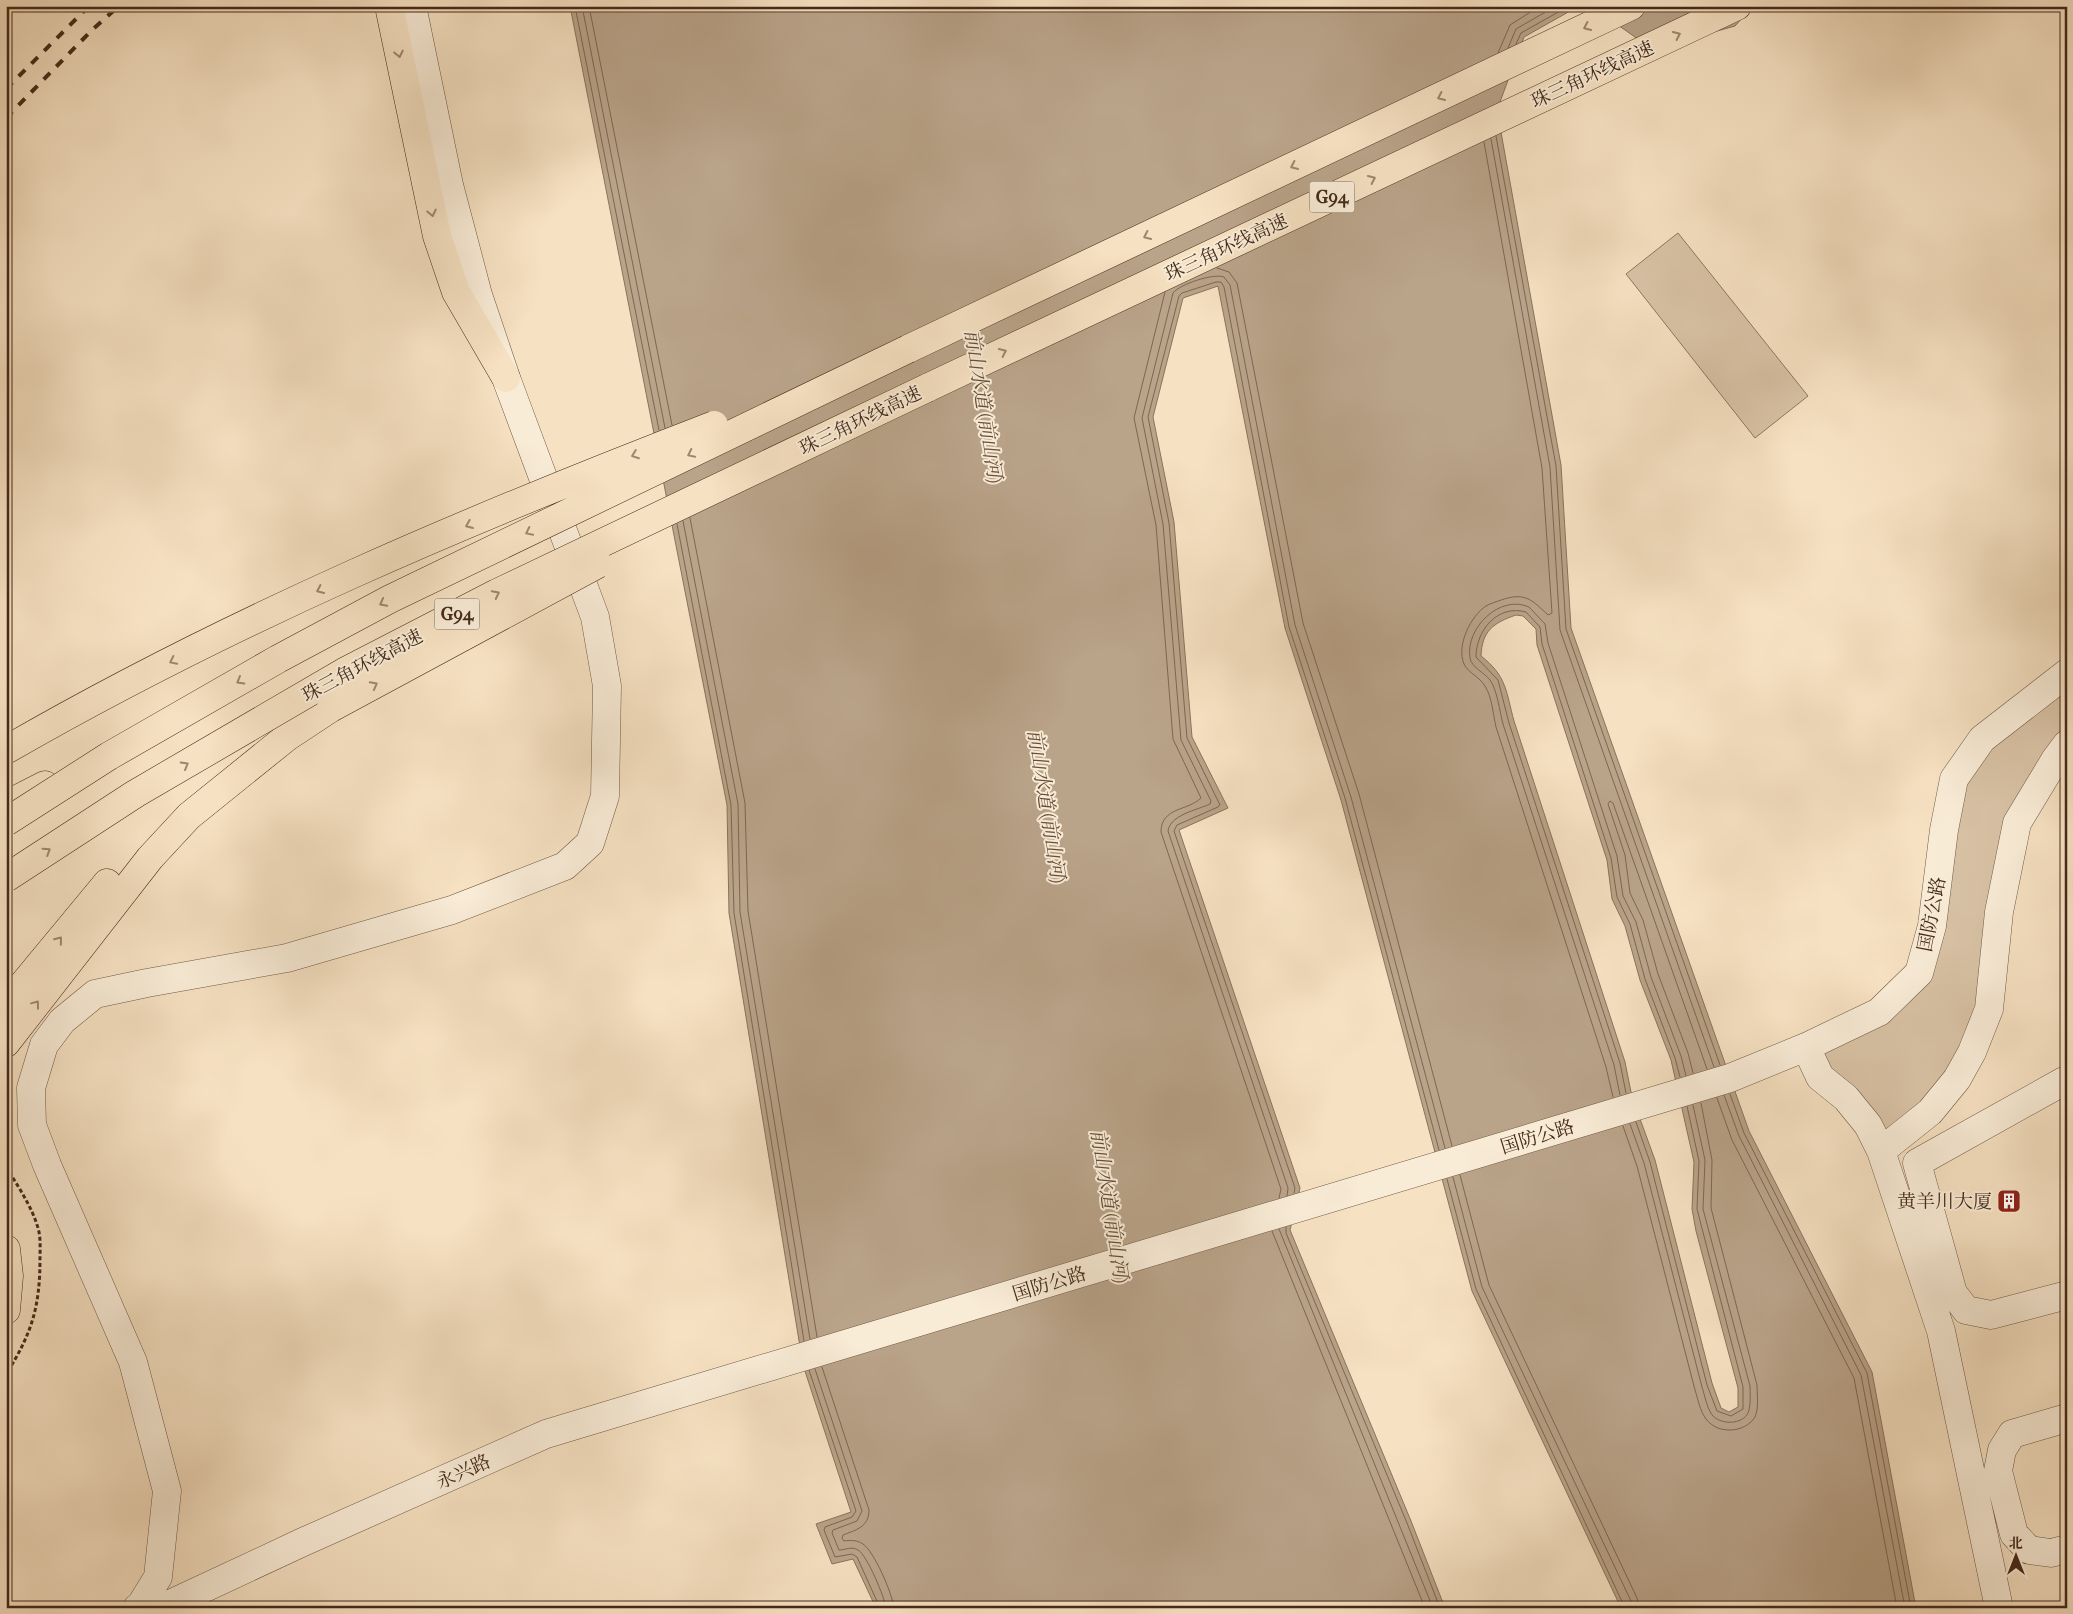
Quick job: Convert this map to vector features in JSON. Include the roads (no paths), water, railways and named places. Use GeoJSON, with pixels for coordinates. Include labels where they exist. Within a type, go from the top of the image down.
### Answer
{"type":"FeatureCollection","features":[{"type":"Feature","properties":{"kind":"main road"},"geometry":{"type":"LineString","coordinates":[[389,6],[437,236],[456,292],[506,378]]}},
{"type":"Feature","properties":{"kind":"main road","name":"G94"},"geometry":{"type":"LineString","coordinates":[[6,822],[109,756],[278,659],[390,599],[908,349],[1631,6]]}},
{"type":"Feature","properties":{"kind":"main road","name":"珠三角环线高速"},"geometry":{"type":"LineString","coordinates":[[6,878],[135,794],[344,672],[497,593],[1737,6]]}},
{"type":"Feature","properties":{"kind":"main road"},"geometry":{"type":"LineString","coordinates":[[6,750],[84,705],[337,582],[601,468],[908,349]]}},
{"type":"Feature","properties":{"kind":"main road"},"geometry":{"type":"LineString","coordinates":[[6,1005],[102,889],[190,800],[235,764],[331,708],[927,388]]}},
{"type":"Feature","properties":{"kind":"main road"},"geometry":{"type":"LineString","coordinates":[[6,1043],[150,858],[189,816],[266,754],[331,708]]}},
{"type":"Feature","properties":{"kind":"main road"},"geometry":{"type":"LineString","coordinates":[[6,805],[190,710]]}},
{"type":"Feature","properties":{"kind":"main road"},"geometry":{"type":"LineString","coordinates":[[6,1249],[9,1276],[6,1310]]}},
{"type":"Feature","properties":{"kind":"street"},"geometry":{"type":"LineString","coordinates":[[139,1607],[158,1576],[166,1491],[133,1362],[47,1165],[32,1124],[31,1088],[44,1046],[62,1022],[95,994],[287,958],[452,910],[565,866],[590,843],[605,796],[607,686],[595,617],[506,378],[478,295],[449,186],[412,6]]}},
{"type":"Feature","properties":{"kind":"street","name":"国防公路"},"geometry":{"type":"LineString","coordinates":[[796,1359],[1730,1078],[1806,1047],[1879,1012],[1918,973],[1932,926],[1944,830],[1954,779],[1982,738],[2067,673]]}},
{"type":"Feature","properties":{"kind":"street"},"geometry":{"type":"LineString","coordinates":[[1881,1151],[1930,1112],[1957,1079],[1972,1052],[1989,1009],[1999,912],[2017,823],[2054,760],[2067,744]]}},
{"type":"Feature","properties":{"kind":"street"},"geometry":{"type":"LineString","coordinates":[[1806,1047],[1820,1077],[1852,1105],[1868,1124],[1881,1151],[1940,1331],[2000,1608]]}},
{"type":"Feature","properties":{"kind":"street"},"geometry":{"type":"LineString","coordinates":[[2067,1081],[1917,1163],[1953,1293],[1966,1310],[1991,1314],[2067,1296]]}},
{"type":"Feature","properties":{"kind":"street","name":"永兴路"},"geometry":{"type":"LineString","coordinates":[[139,1607],[166,1606],[303,1542],[546,1434],[796,1359]]}},
{"type":"Feature","properties":{"kind":"street"},"geometry":{"type":"LineString","coordinates":[[2067,1418],[2012,1434],[2002,1450],[1998,1471],[2014,1534],[2029,1550],[2051,1553],[2067,1549]]}},
{"type":"Feature","properties":{"kind":"water","name":"前山水道 (前山河)"},"geometry":{"type":"Polygon","coordinates":[[[570,6],[1579,6],[1524,37],[1497,110],[1561,465],[1571,628],[1749,1131],[1872,1372],[1916,1608],[1621,1608],[1472,1291],[1341,800],[1285,628],[1218,286],[1183,298],[1153,417],[1174,522],[1192,737],[1228,808],[1179,830],[1300,1188],[1290,1230],[1411,1521],[1445,1608],[876,1608],[853,1559],[832,1564],[816,1524],[851,1512],[803,1365],[729,913],[727,805],[570,6]],[[1516,615],[1508,618],[1490,629],[1484,640],[1481,656],[1490,663],[1501,678],[1507,693],[1514,721],[1625,1062],[1632,1097],[1655,1160],[1712,1383],[1721,1408],[1729,1412],[1738,1407],[1738,1388],[1696,1231],[1692,1209],[1694,1162],[1671,1060],[1640,980],[1625,926],[1612,899],[1607,860],[1537,645],[1536,629],[1523,616],[1516,615]]]}},
{"type":"Feature","properties":{"kind":"water"},"geometry":{"type":"Polygon","coordinates":[[[1591,6],[1753,6],[1735,26],[1652,49],[1591,6]]]}},
{"type":"Feature","properties":{"kind":"railway"},"geometry":{"type":"LineString","coordinates":[[6,89],[89,6]]}},
{"type":"Feature","properties":{"kind":"railway"},"geometry":{"type":"LineString","coordinates":[[6,118],[91,31],[119,6]]}},
{"type":"Feature","properties":{"kind":"place","name":"黄羊川大厦"},"geometry":{"type":"Point","coordinates":[2009,1201]}}]}
